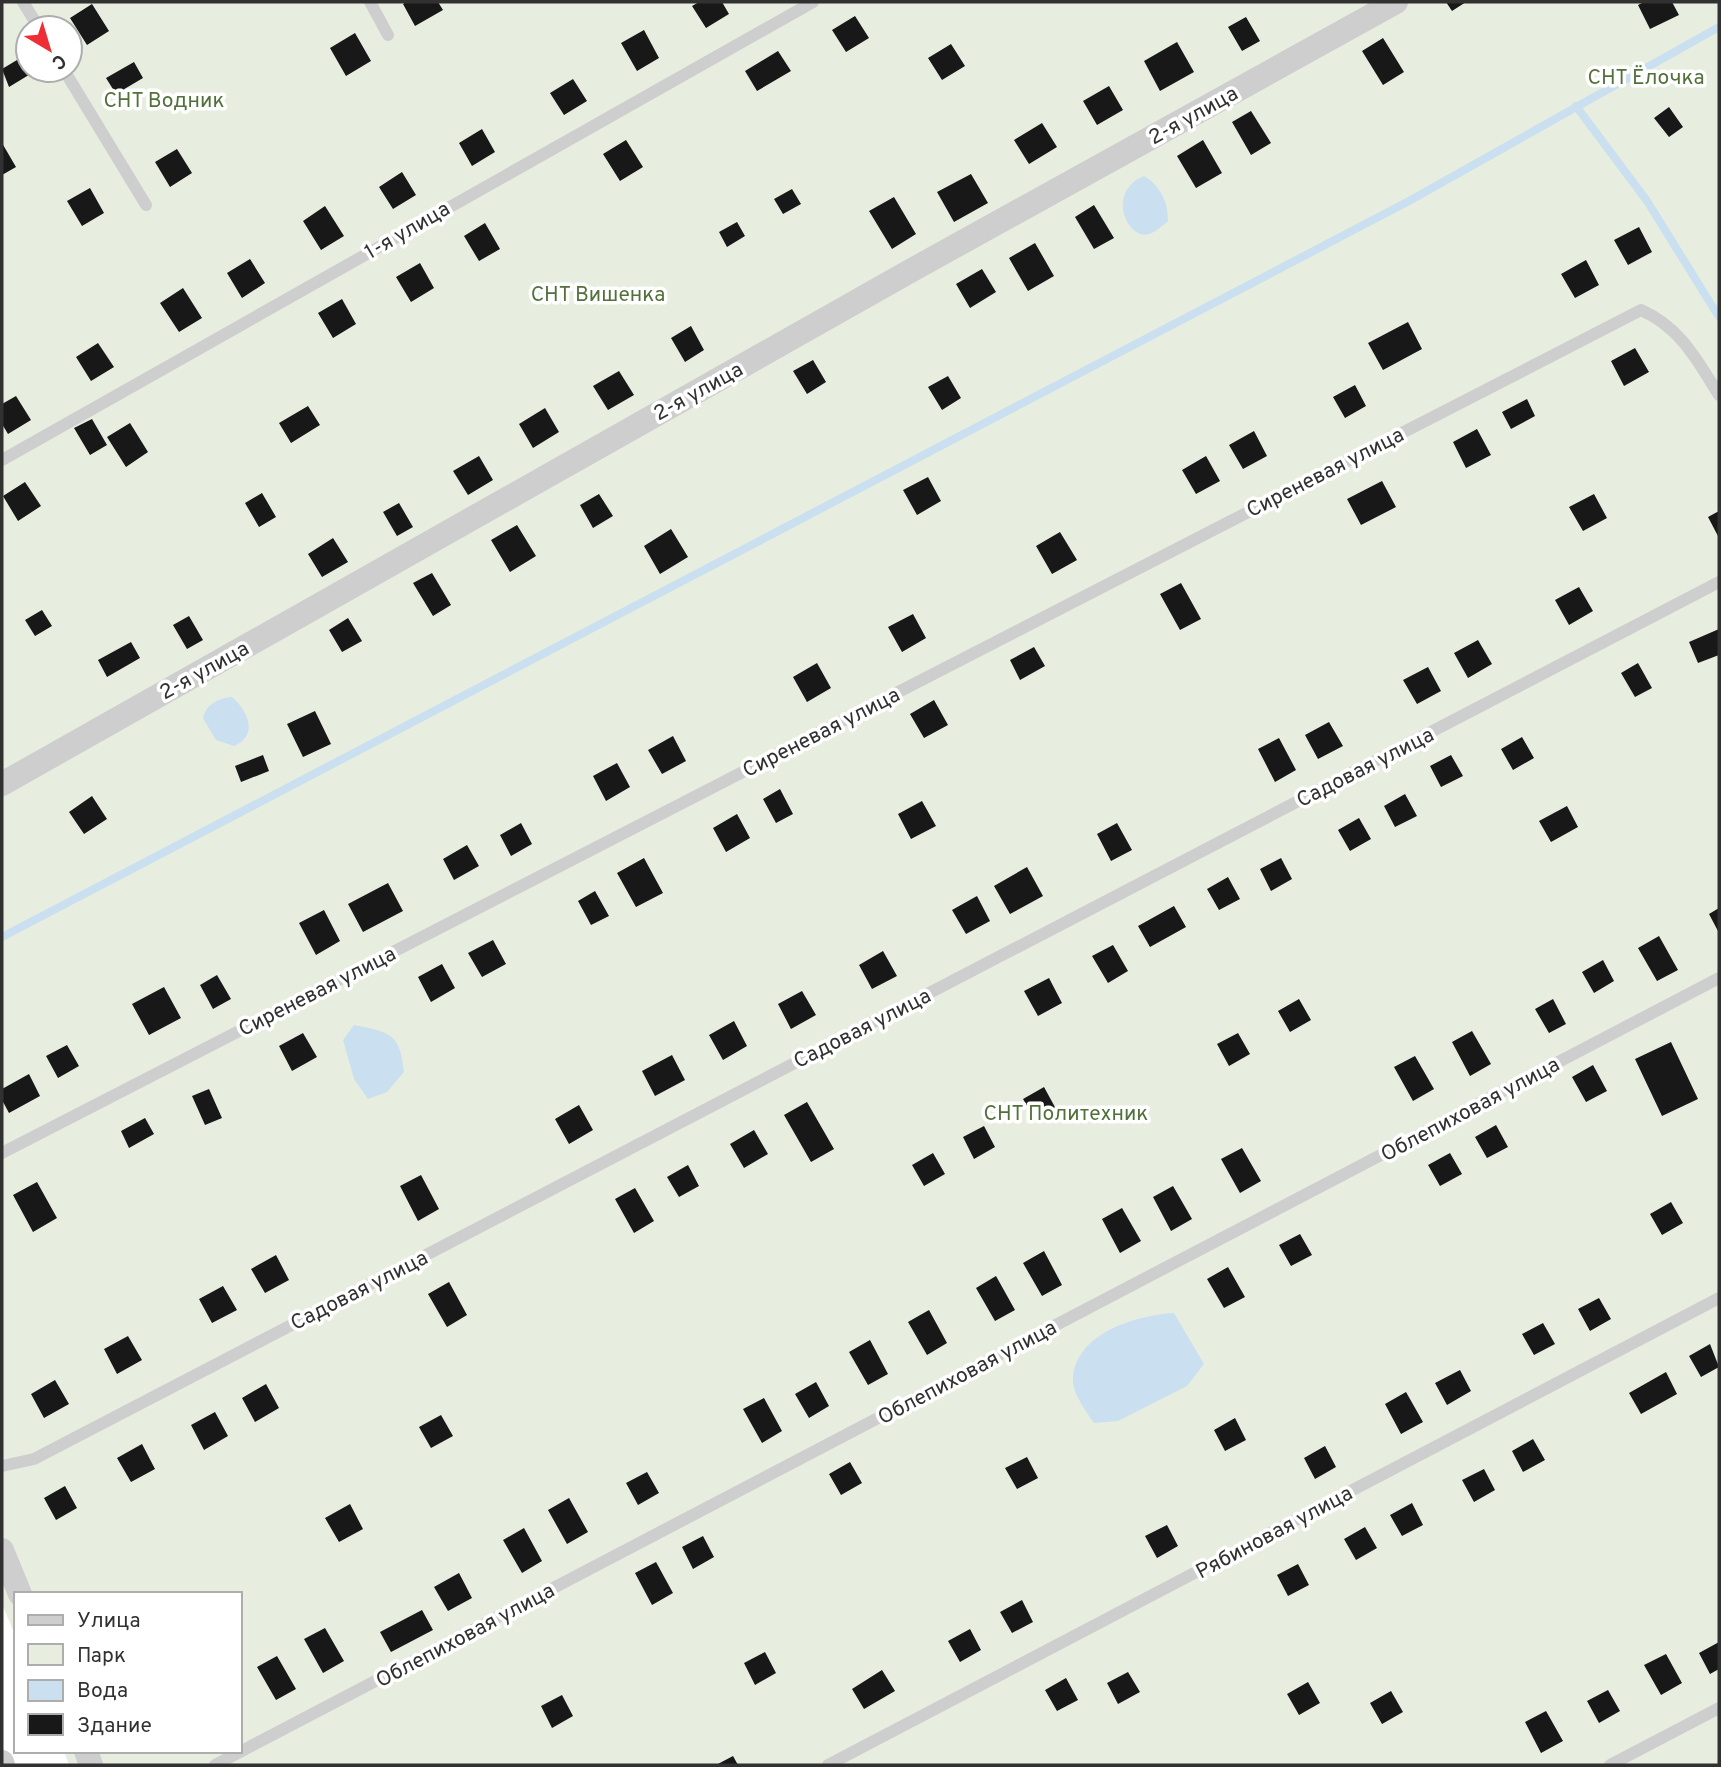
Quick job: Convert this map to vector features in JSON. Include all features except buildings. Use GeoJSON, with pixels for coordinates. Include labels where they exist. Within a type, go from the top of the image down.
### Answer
{"type":"FeatureCollection","features":[{"type":"Feature","properties":{"kind":"street","name":"2-я улица"},"geometry":{"type":"LineString","coordinates":[[2,784],[912,270],[1396,2]]}},
{"type":"Feature","properties":{"kind":"street"},"geometry":{"type":"LineString","coordinates":[[2,1550],[19,1592]]}},
{"type":"Feature","properties":{"kind":"lane"},"geometry":{"type":"LineString","coordinates":[[370,2],[387,35]]}},
{"type":"Feature","properties":{"kind":"lane","name":"1-я улица"},"geometry":{"type":"LineString","coordinates":[[2,460],[813,2]]}},
{"type":"Feature","properties":{"kind":"lane"},"geometry":{"type":"LineString","coordinates":[[73,84],[146,205]]}},
{"type":"Feature","properties":{"kind":"lane","name":"Сиреневая улица"},"geometry":{"type":"LineString","coordinates":[[2,1153],[1641,310],[1659,318],[1681,335],[1719,395]]}},
{"type":"Feature","properties":{"kind":"lane","name":"Садовая улица"},"geometry":{"type":"LineString","coordinates":[[2,1466],[46,1452],[1719,582]]}},
{"type":"Feature","properties":{"kind":"lane","name":"Облепиховая улица"},"geometry":{"type":"LineString","coordinates":[[242,1751],[1719,978]]}},
{"type":"Feature","properties":{"kind":"lane","name":"Рябиновая улица"},"geometry":{"type":"LineString","coordinates":[[828,1765],[1719,1298]]}},
{"type":"Feature","properties":{"kind":"lane"},"geometry":{"type":"LineString","coordinates":[[1610,1765],[1719,1708]]}},
{"type":"Feature","properties":{"kind":"lane","name":"Облепиховая улица"},"geometry":{"type":"LineString","coordinates":[[215,1765],[238,1753]]}},
{"type":"Feature","properties":{"kind":"green space","name":"СНТ Политехник"},"geometry":{"type":"Polygon","coordinates":[[[2,2],[1719,2],[1719,1765],[69,1765],[65,1753],[242,1753],[242,1592],[14,1592],[14,1632],[2,1604],[2,2]]]}},
{"type":"Feature","properties":{"kind":"water"},"geometry":{"type":"Polygon","coordinates":[[[1144,176],[1155,185],[1167,208],[1168,221],[1149,234],[1141,234],[1128,223],[1123,203],[1125,193],[1132,183],[1144,176]]]}},
{"type":"Feature","properties":{"kind":"water"},"geometry":{"type":"Polygon","coordinates":[[[232,697],[243,709],[249,729],[242,741],[234,746],[216,740],[203,718],[214,703],[232,697]]]}},
{"type":"Feature","properties":{"kind":"water"},"geometry":{"type":"Polygon","coordinates":[[[354,1025],[377,1030],[391,1037],[400,1050],[402,1059],[404,1072],[387,1092],[368,1099],[354,1079],[343,1040],[354,1025]]]}},
{"type":"Feature","properties":{"kind":"water"},"geometry":{"type":"Polygon","coordinates":[[[1174,1313],[1204,1364],[1187,1386],[1118,1421],[1094,1423],[1080,1402],[1073,1384],[1076,1363],[1084,1350],[1096,1338],[1126,1323],[1174,1313]]]}},
{"type":"Feature","properties":{"kind":"waterway"},"geometry":{"type":"LineString","coordinates":[[2,937],[1409,201],[1719,27]]}},
{"type":"Feature","properties":{"kind":"waterway"},"geometry":{"type":"LineString","coordinates":[[1576,106],[1647,201],[1719,317]]}},
{"type":"Feature","properties":{"kind":"park label","name":"СНТ Ёлочка"},"geometry":{"type":"Point","coordinates":[1646,77]}},
{"type":"Feature","properties":{"kind":"park label","name":"СНТ Водник"},"geometry":{"type":"Point","coordinates":[164,100]}},
{"type":"Feature","properties":{"kind":"park label","name":"СНТ Вишенка"},"geometry":{"type":"Point","coordinates":[598,294]}}]}
